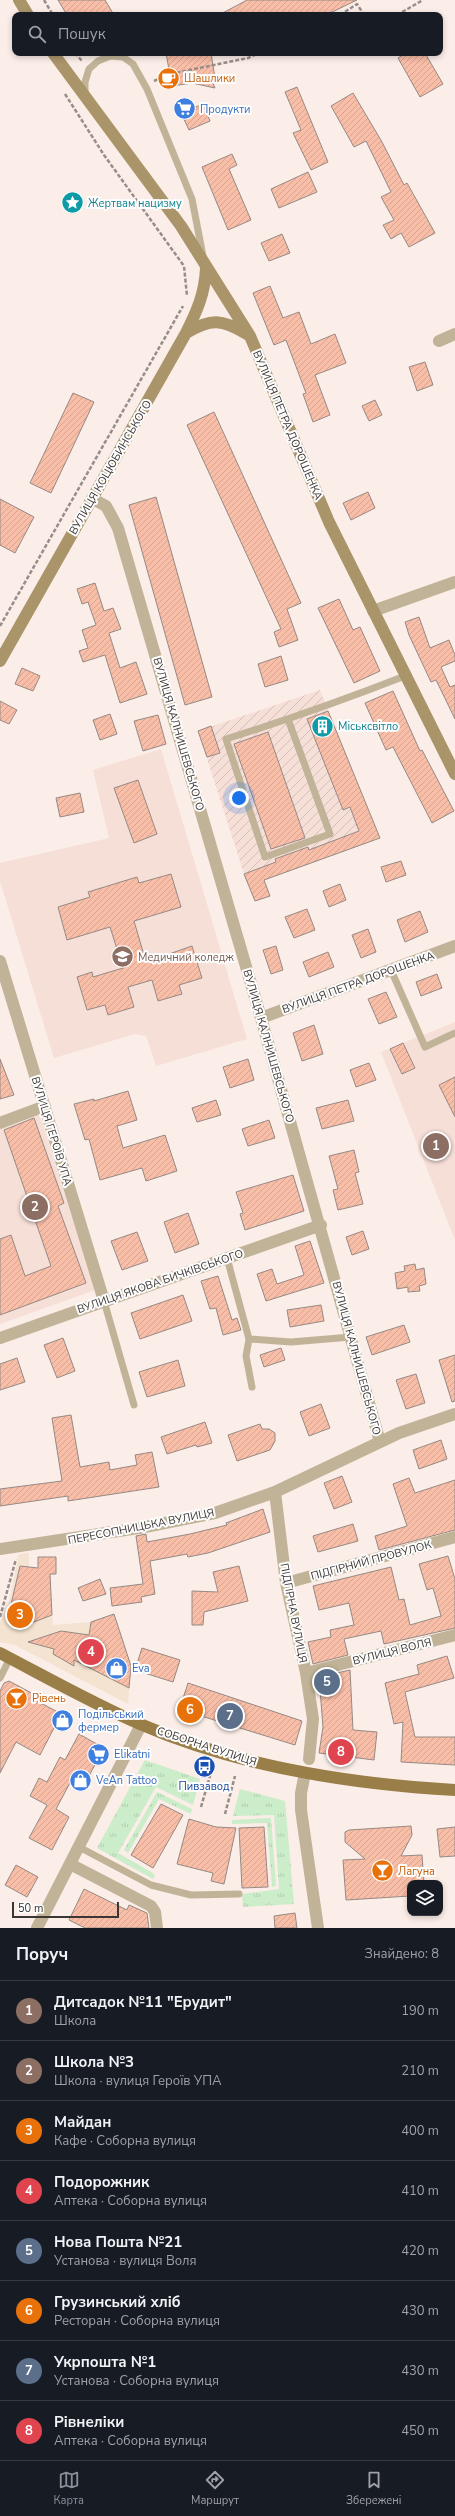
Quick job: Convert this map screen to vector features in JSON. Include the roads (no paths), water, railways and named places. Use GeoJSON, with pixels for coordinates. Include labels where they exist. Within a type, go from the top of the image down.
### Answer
{"type":"FeatureCollection","features":[{"type":"Feature","properties":{"kind":"main road","name":"СОБОРНА ВУЛИЦЯ"},"geometry":{"type":"LineString","coordinates":[[5,1655],[141,1725],[214,1751],[305,1773],[371,1783],[455,1790]]}},
{"type":"Feature","properties":{"kind":"street"},"geometry":{"type":"LineString","coordinates":[[19,0],[26,12]]}},
{"type":"Feature","properties":{"kind":"street","name":"ВУЛИЦЯ ПЕТРА ДОРОШЕНКА"},"geometry":{"type":"LineString","coordinates":[[55,56],[181,226],[250,336],[329,522],[372,611],[455,774]]}},
{"type":"Feature","properties":{"kind":"street","name":"ВУЛИЦЯ КОЦЮБИНСЬКОГО"},"geometry":{"type":"LineString","coordinates":[[0,660],[93,499],[186,333],[201,302],[205,285],[206,268]]}},
{"type":"Feature","properties":{"kind":"street"},"geometry":{"type":"LineString","coordinates":[[186,333],[203,323],[220,322],[234,326],[250,336]]}},
{"type":"Feature","properties":{"kind":"street"},"geometry":{"type":"LineString","coordinates":[[439,341],[455,334]]}},
{"type":"Feature","properties":{"kind":"street","name":"ВУЛИЦЯ КАЛНИШЕВСЬКОГО"},"geometry":{"type":"LineString","coordinates":[[93,499],[106,506],[118,528],[261,1018],[351,1337],[367,1402],[380,1442]]}},
{"type":"Feature","properties":{"kind":"street"},"geometry":{"type":"LineString","coordinates":[[372,611],[455,582]]}},
{"type":"Feature","properties":{"kind":"street","name":"ВУЛИЦЯ ПЕТРА ДОРОШЕНКА"},"geometry":{"type":"LineString","coordinates":[[261,1018],[455,946]]}},
{"type":"Feature","properties":{"kind":"street","name":"ВУЛИЦЯ ГЕРОЇВ УПА"},"geometry":{"type":"LineString","coordinates":[[0,961],[104,1301]]}},
{"type":"Feature","properties":{"kind":"street"},"geometry":{"type":"LineString","coordinates":[[0,1123],[45,1106]]}},
{"type":"Feature","properties":{"kind":"street","name":"ВУЛИЦЯ ЯКОВА БИЧКІВСЬКОГО"},"geometry":{"type":"LineString","coordinates":[[0,1338],[320,1225]]}},
{"type":"Feature","properties":{"kind":"street","name":"ПЕРЕСОПНИЦЬКА ВУЛИЦЯ"},"geometry":{"type":"LineString","coordinates":[[0,1548],[145,1527],[215,1513],[275,1492],[399,1433],[455,1414]]}},
{"type":"Feature","properties":{"kind":"street","name":"ПІДГІРНА ВУЛИЦЯ"},"geometry":{"type":"LineString","coordinates":[[275,1492],[286,1583],[306,1673],[313,1719],[309,1759]]}},
{"type":"Feature","properties":{"kind":"street","name":"ПІДГІРНИЙ ПРОВУЛОК"},"geometry":{"type":"LineString","coordinates":[[286,1583],[455,1537]]}},
{"type":"Feature","properties":{"kind":"street","name":"ВУЛИЦЯ ВОЛЯ"},"geometry":{"type":"LineString","coordinates":[[306,1673],[455,1635]]}},
{"type":"Feature","properties":{"kind":"street"},"geometry":{"type":"LineString","coordinates":[[37,1928],[141,1725]]}},
{"type":"Feature","properties":{"kind":"street"},"geometry":{"type":"LineString","coordinates":[[305,1773],[301,1793],[301,1810],[318,1928]]}},
{"type":"Feature","properties":{"kind":"street"},"geometry":{"type":"LineString","coordinates":[[70,1864],[151,1906],[155,1912],[157,1928]]}},
{"type":"Feature","properties":{"kind":"lane"},"geometry":{"type":"LineString","coordinates":[[86,96],[85,82],[89,69],[98,61],[110,56],[123,57],[133,64],[147,89],[192,199],[206,268]]}},
{"type":"Feature","properties":{"kind":"lane"},"geometry":{"type":"LineString","coordinates":[[288,719],[330,834],[265,856],[226,739],[288,719],[405,676]]}},
{"type":"Feature","properties":{"kind":"lane"},"geometry":{"type":"LineString","coordinates":[[391,970],[425,1047],[455,1033]]}},
{"type":"Feature","properties":{"kind":"lane"},"geometry":{"type":"LineString","coordinates":[[227,1258],[249,1339],[246,1356],[252,1387]]}},
{"type":"Feature","properties":{"kind":"lane"},"geometry":{"type":"LineString","coordinates":[[104,1301],[134,1405]]}},
{"type":"Feature","properties":{"kind":"lane"},"geometry":{"type":"LineString","coordinates":[[249,1339],[291,1342],[351,1337]]}},
{"type":"Feature","properties":{"kind":"lane"},"geometry":{"type":"LineString","coordinates":[[0,1678],[5,1655]]}},
{"type":"Feature","properties":{"kind":"lane"},"geometry":{"type":"LineString","coordinates":[[79,1847],[150,1885],[191,1895],[239,1894]]}},
{"type":"Feature","properties":{"kind":"place","name":"Шашлики"},"geometry":{"type":"Point","coordinates":[168,78]}},
{"type":"Feature","properties":{"kind":"place","name":"Продукти"},"geometry":{"type":"Point","coordinates":[184,109]}},
{"type":"Feature","properties":{"kind":"place","name":"Жертвам нацизму"},"geometry":{"type":"Point","coordinates":[73,203]}},
{"type":"Feature","properties":{"kind":"place","name":"Міськсвітло"},"geometry":{"type":"Point","coordinates":[322,726]}},
{"type":"Feature","properties":{"kind":"place","name":"Медичний коледж"},"geometry":{"type":"Point","coordinates":[123,957]}},
{"type":"Feature","properties":{"kind":"place","name":"Дитсадок №11 \"Ерудит\""},"geometry":{"type":"Point","coordinates":[436,1146]}},
{"type":"Feature","properties":{"kind":"place","name":"Школа №3"},"geometry":{"type":"Point","coordinates":[35,1207]}},
{"type":"Feature","properties":{"kind":"place","name":"Майдан"},"geometry":{"type":"Point","coordinates":[20,1615]}},
{"type":"Feature","properties":{"kind":"place","name":"Подорожник"},"geometry":{"type":"Point","coordinates":[91,1652]}},
{"type":"Feature","properties":{"kind":"place","name":"Eva"},"geometry":{"type":"Point","coordinates":[117,1668]}},
{"type":"Feature","properties":{"kind":"place","name":"Нова Пошта №21"},"geometry":{"type":"Point","coordinates":[327,1682]}},
{"type":"Feature","properties":{"kind":"place","name":"Рівень"},"geometry":{"type":"Point","coordinates":[16,1698]}},
{"type":"Feature","properties":{"kind":"place","name":"Грузинський хліб"},"geometry":{"type":"Point","coordinates":[190,1710]}},
{"type":"Feature","properties":{"kind":"place","name":"Укрпошта №1"},"geometry":{"type":"Point","coordinates":[230,1716]}},
{"type":"Feature","properties":{"kind":"place","name":"Подільський фермер"},"geometry":{"type":"Point","coordinates":[63,1720]}},
{"type":"Feature","properties":{"kind":"place","name":"Рівнеліки"},"geometry":{"type":"Point","coordinates":[341,1752]}},
{"type":"Feature","properties":{"kind":"place","name":"Elikatni"},"geometry":{"type":"Point","coordinates":[98,1754]}},
{"type":"Feature","properties":{"kind":"place","name":"Пивзавод"},"geometry":{"type":"Point","coordinates":[204,1766]}},
{"type":"Feature","properties":{"kind":"place","name":"VeAn Tattoo"},"geometry":{"type":"Point","coordinates":[81,1780]}},
{"type":"Feature","properties":{"kind":"place","name":"Лагуна"},"geometry":{"type":"Point","coordinates":[383,1871]}}]}
